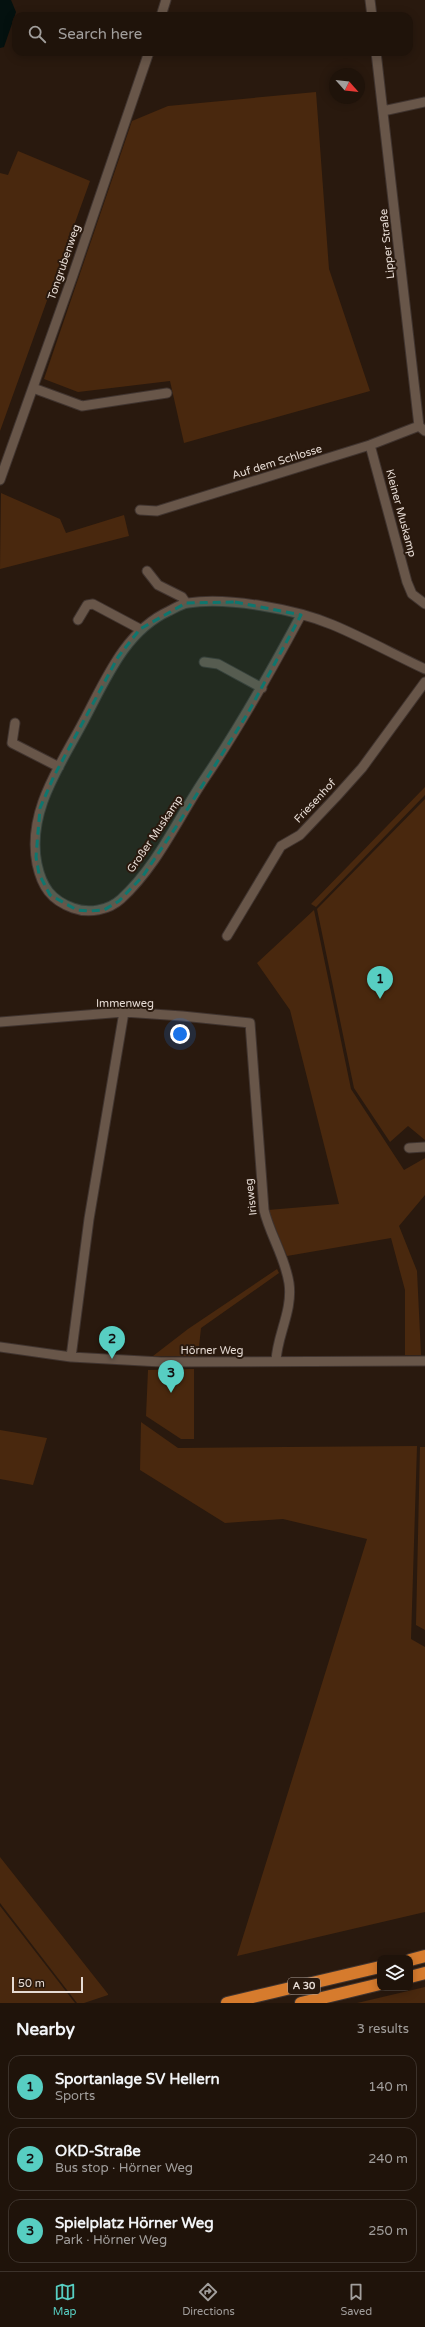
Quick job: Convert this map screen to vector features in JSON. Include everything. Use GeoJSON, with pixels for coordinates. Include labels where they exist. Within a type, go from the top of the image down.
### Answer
{"type":"FeatureCollection","features":[{"type":"Feature","properties":{"kind":"highway"},"geometry":{"type":"LineString","coordinates":[[413,1959],[425,1956]]}},
{"type":"Feature","properties":{"kind":"highway","name":"A 30"},"geometry":{"type":"LineString","coordinates":[[227,2003],[377,1969]]}},
{"type":"Feature","properties":{"kind":"highway"},"geometry":{"type":"LineString","coordinates":[[413,1976],[425,1973]]}},
{"type":"Feature","properties":{"kind":"highway","name":"A 30"},"geometry":{"type":"LineString","coordinates":[[301,2003],[377,1985]]}},
{"type":"Feature","properties":{"kind":"street"},"geometry":{"type":"LineString","coordinates":[[162,12],[166,0]]}},
{"type":"Feature","properties":{"kind":"street"},"geometry":{"type":"LineString","coordinates":[[370,0],[372,12]]}},
{"type":"Feature","properties":{"kind":"street","name":"Tongrubenweg"},"geometry":{"type":"LineString","coordinates":[[0,480],[148,56]]}},
{"type":"Feature","properties":{"kind":"street","name":"Lipper Straße"},"geometry":{"type":"LineString","coordinates":[[376,56],[422,428]]}},
{"type":"Feature","properties":{"kind":"street"},"geometry":{"type":"LineString","coordinates":[[383,111],[425,102]]}},
{"type":"Feature","properties":{"kind":"street"},"geometry":{"type":"LineString","coordinates":[[33,388],[82,406],[167,393]]}},
{"type":"Feature","properties":{"kind":"street","name":"Auf dem Schlosse"},"geometry":{"type":"LineString","coordinates":[[140,510],[157,511],[422,428]]}},
{"type":"Feature","properties":{"kind":"street","name":"Kleiner Muskamp"},"geometry":{"type":"LineString","coordinates":[[370,445],[407,582],[412,594],[425,604]]}},
{"type":"Feature","properties":{"kind":"street"},"geometry":{"type":"LineString","coordinates":[[147,571],[158,585],[182,597],[186,603]]}},
{"type":"Feature","properties":{"kind":"street","name":"Großer Muskamp"},"geometry":{"type":"LineString","coordinates":[[301,615],[262,688],[180,821],[142,876],[119,901],[104,910],[77,910],[50,896],[39,874],[35,842],[40,808],[59,767],[118,657],[140,629],[164,613],[186,603],[235,602],[301,615],[332,624],[425,669]]}},
{"type":"Feature","properties":{"kind":"street"},"geometry":{"type":"LineString","coordinates":[[78,620],[87,605],[93,604],[140,629]]}},
{"type":"Feature","properties":{"kind":"street"},"geometry":{"type":"LineString","coordinates":[[204,662],[218,664],[262,688]]}},
{"type":"Feature","properties":{"kind":"street","name":"Friesenhof"},"geometry":{"type":"LineString","coordinates":[[227,936],[281,846],[300,835],[336,797],[370,758],[425,682]]}},
{"type":"Feature","properties":{"kind":"street"},"geometry":{"type":"LineString","coordinates":[[15,723],[12,743],[59,767]]}},
{"type":"Feature","properties":{"kind":"street"},"geometry":{"type":"LineString","coordinates":[[71,1357],[90,1211],[124,1012]]}},
{"type":"Feature","properties":{"kind":"street","name":"Immenweg"},"geometry":{"type":"LineString","coordinates":[[0,1022],[124,1012],[182,1016],[250,1024]]}},
{"type":"Feature","properties":{"kind":"street","name":"Irisweg"},"geometry":{"type":"LineString","coordinates":[[250,1024],[264,1210],[271,1234],[285,1266],[289,1283],[289,1306],[276,1353],[276,1362]]}},
{"type":"Feature","properties":{"kind":"street"},"geometry":{"type":"LineString","coordinates":[[409,1148],[425,1147]]}},
{"type":"Feature","properties":{"kind":"street","name":"Hörner Weg"},"geometry":{"type":"LineString","coordinates":[[0,1347],[71,1357],[161,1362],[425,1361]]}},
{"type":"Feature","properties":{"kind":"highlighted area"},"geometry":{"type":"Polygon","coordinates":[[[235,602],[301,615],[248,713],[180,821],[143,876],[119,901],[104,910],[77,910],[50,895],[39,874],[36,857],[40,808],[54,776],[118,657],[140,629],[186,603],[235,602]]]}},
{"type":"Feature","properties":{"kind":"shaded area"},"geometry":{"type":"Polygon","coordinates":[[[0,0],[11,0],[16,12],[12,12],[12,24],[4,47],[0,48],[0,0]]]}},
{"type":"Feature","properties":{"kind":"shaded area"},"geometry":{"type":"Polygon","coordinates":[[[316,92],[329,269],[370,391],[184,443],[170,381],[78,392],[44,379],[132,121],[168,106],[316,92]]]}},
{"type":"Feature","properties":{"kind":"shaded area"},"geometry":{"type":"Polygon","coordinates":[[[18,151],[90,181],[0,431],[0,173],[8,175],[18,151]]]}},
{"type":"Feature","properties":{"kind":"shaded area"},"geometry":{"type":"Polygon","coordinates":[[[1,493],[60,519],[66,533],[124,515],[129,536],[0,569],[1,493]]]}},
{"type":"Feature","properties":{"kind":"shaded area"},"geometry":{"type":"Polygon","coordinates":[[[425,787],[425,795],[316,907],[311,904],[425,787]]]}},
{"type":"Feature","properties":{"kind":"shaded area"},"geometry":{"type":"Polygon","coordinates":[[[425,799],[425,1140],[408,1126],[390,1142],[354,1088],[317,909],[425,799]]]}},
{"type":"Feature","properties":{"kind":"shaded area"},"geometry":{"type":"Polygon","coordinates":[[[314,910],[351,1089],[404,1170],[425,1158],[425,1195],[399,1226],[417,1271],[421,1355],[405,1355],[405,1290],[391,1238],[287,1256],[268,1210],[339,1204],[290,1010],[257,963],[314,910]]]}},
{"type":"Feature","properties":{"kind":"shaded area"},"geometry":{"type":"Polygon","coordinates":[[[277,1269],[279,1273],[201,1328],[198,1356],[153,1356],[188,1329],[277,1269]]]}},
{"type":"Feature","properties":{"kind":"shaded area"},"geometry":{"type":"Polygon","coordinates":[[[194,1369],[194,1439],[181,1439],[146,1416],[148,1370],[194,1369]]]}},
{"type":"Feature","properties":{"kind":"shaded area"},"geometry":{"type":"Polygon","coordinates":[[[141,1422],[178,1448],[417,1446],[411,1639],[425,1647],[425,1912],[237,1956],[367,1539],[283,1519],[225,1523],[140,1470],[141,1422]]]}},
{"type":"Feature","properties":{"kind":"shaded area"},"geometry":{"type":"Polygon","coordinates":[[[0,1430],[47,1438],[33,1485],[0,1479],[0,1430]]]}},
{"type":"Feature","properties":{"kind":"shaded area"},"geometry":{"type":"Polygon","coordinates":[[[420,1447],[425,1447],[425,1630],[416,1625],[420,1447]]]}},
{"type":"Feature","properties":{"kind":"shaded area"},"geometry":{"type":"Polygon","coordinates":[[[0,1857],[108,1995],[84,2003],[77,2003],[0,1903],[0,1857]]]}},
{"type":"Feature","properties":{"kind":"shaded area"},"geometry":{"type":"Polygon","coordinates":[[[0,1906],[75,2003],[0,2003],[0,1906]]]}},
{"type":"Feature","properties":{"kind":"shaded area"},"geometry":{"type":"Polygon","coordinates":[[[425,1987],[425,2003],[357,2003],[413,1991],[425,1987]]]}},
{"type":"Feature","properties":{"kind":"place","name":"Sportanlage SV Hellern"},"geometry":{"type":"Point","coordinates":[380,999]}},
{"type":"Feature","properties":{"kind":"place","name":"OKD-Straße"},"geometry":{"type":"Point","coordinates":[112,1359]}},
{"type":"Feature","properties":{"kind":"place","name":"Spielplatz Hörner Weg"},"geometry":{"type":"Point","coordinates":[171,1393]}}]}
